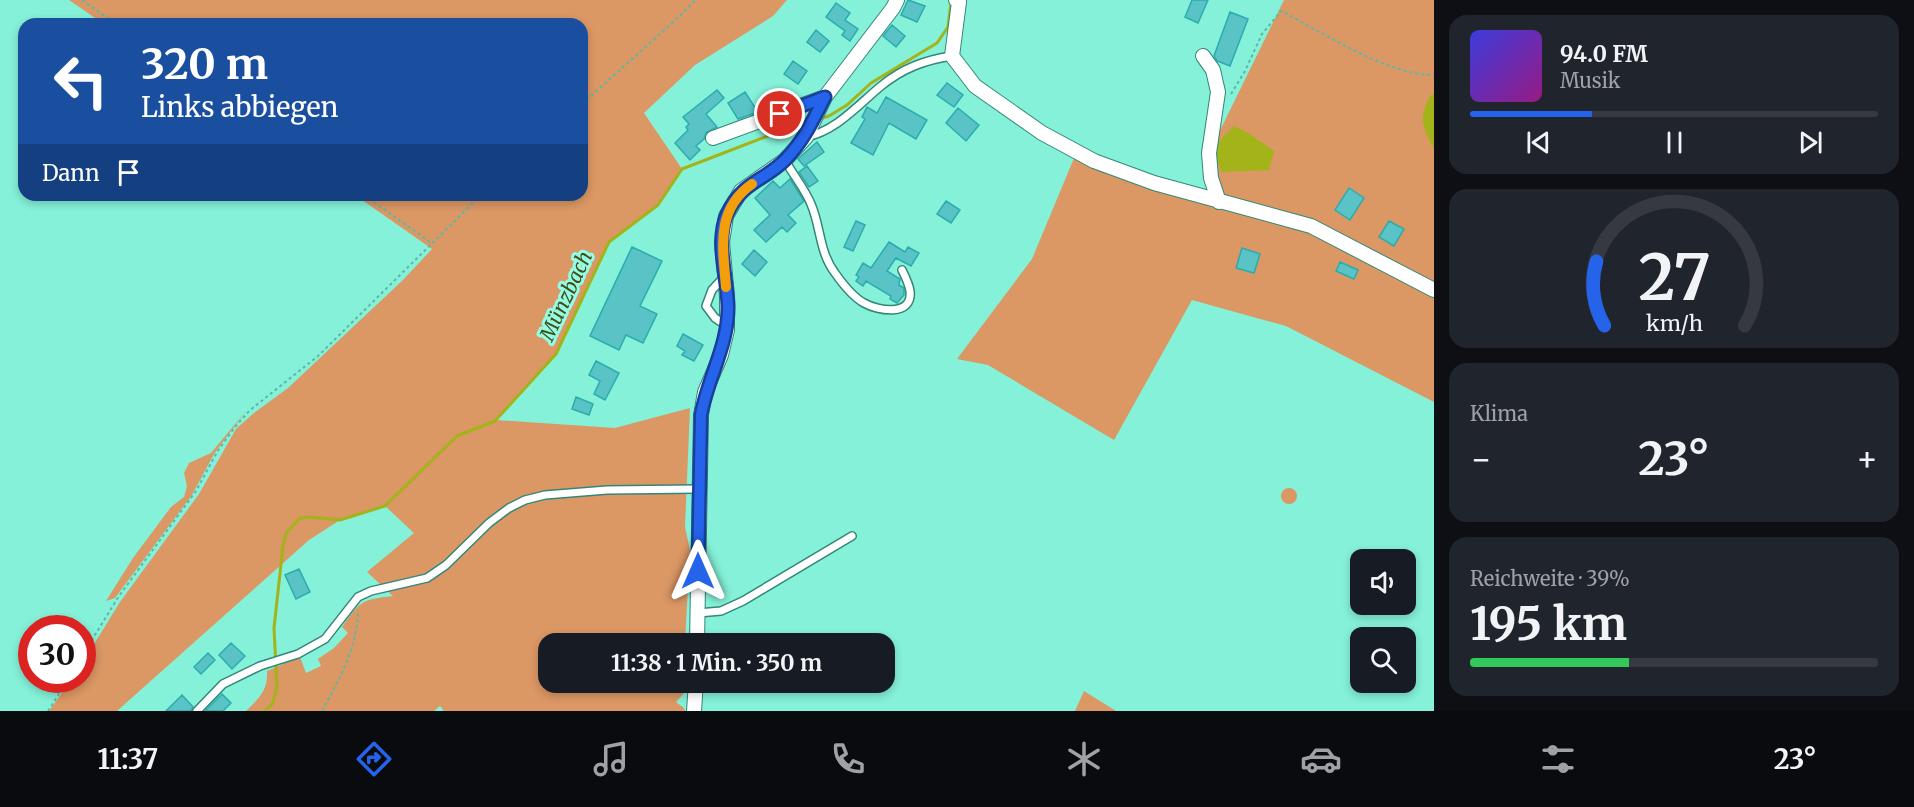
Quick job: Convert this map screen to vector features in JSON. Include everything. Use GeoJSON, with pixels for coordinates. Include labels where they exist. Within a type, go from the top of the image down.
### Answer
{"type":"FeatureCollection","features":[{"type":"Feature","properties":{"kind":"street"},"geometry":{"type":"LineString","coordinates":[[697,633],[701,415],[705,392],[721,355],[727,326],[728,307],[722,242],[726,216],[741,191],[785,160],[807,133],[825,97],[897,0]]}},
{"type":"Feature","properties":{"kind":"street"},"geometry":{"type":"LineString","coordinates":[[958,0],[952,56],[975,86],[1042,133],[1095,161],[1154,183],[1311,225],[1434,290]]}},
{"type":"Feature","properties":{"kind":"street"},"geometry":{"type":"LineString","coordinates":[[1203,56],[1214,70],[1218,92],[1209,153],[1211,178],[1220,202]]}},
{"type":"Feature","properties":{"kind":"street"},"geometry":{"type":"LineString","coordinates":[[713,138],[825,97]]}},
{"type":"Feature","properties":{"kind":"street"},"geometry":{"type":"LineString","coordinates":[[694,711],[695,693]]}},
{"type":"Feature","properties":{"kind":"lane"},"geometry":{"type":"LineString","coordinates":[[807,133],[819,134],[847,116],[883,84],[906,70],[927,59],[952,56]]}},
{"type":"Feature","properties":{"kind":"lane"},"geometry":{"type":"LineString","coordinates":[[785,160],[811,202],[826,260],[861,302],[879,309],[903,308],[908,304],[910,292],[902,270]]}},
{"type":"Feature","properties":{"kind":"lane"},"geometry":{"type":"LineString","coordinates":[[725,276],[712,290],[705,306],[715,318],[727,326]]}},
{"type":"Feature","properties":{"kind":"lane"},"geometry":{"type":"LineString","coordinates":[[197,711],[223,684],[310,648],[325,639],[358,597],[370,591],[427,578],[446,565],[489,523],[509,508],[525,500],[545,495],[607,490],[698,489]]}},
{"type":"Feature","properties":{"kind":"lane"},"geometry":{"type":"LineString","coordinates":[[698,613],[721,611],[743,601],[852,536]]}},
{"type":"Feature","properties":{"kind":"path"},"geometry":{"type":"LineString","coordinates":[[82,0],[108,18]]}},
{"type":"Feature","properties":{"kind":"path"},"geometry":{"type":"LineString","coordinates":[[588,99],[681,16],[694,0]]}},
{"type":"Feature","properties":{"kind":"path"},"geometry":{"type":"LineString","coordinates":[[1228,98],[1245,71],[1263,34],[1281,11],[1378,61],[1422,75],[1434,75]]}},
{"type":"Feature","properties":{"kind":"path"},"geometry":{"type":"LineString","coordinates":[[372,201],[431,243]]}},
{"type":"Feature","properties":{"kind":"path"},"geometry":{"type":"LineString","coordinates":[[96,633],[119,596],[166,535],[208,473],[217,452],[249,411],[318,356],[475,201]]}},
{"type":"Feature","properties":{"kind":"path"},"geometry":{"type":"LineString","coordinates":[[322,711],[344,669],[358,628],[358,597]]}},
{"type":"Feature","properties":{"kind":"path"},"geometry":{"type":"LineString","coordinates":[[48,711],[60,693]]}},
{"type":"Feature","properties":{"kind":"shaded area"},"geometry":{"type":"Polygon","coordinates":[[[69,0],[787,0],[773,16],[695,65],[644,113],[682,169],[658,205],[609,242],[556,354],[496,420],[615,428],[690,408],[685,527],[690,550],[686,633],[538,633],[538,693],[684,693],[676,702],[685,711],[444,711],[440,706],[434,711],[246,711],[259,698],[264,689],[267,671],[300,657],[306,673],[321,666],[318,659],[334,648],[348,633],[342,627],[358,606],[368,600],[393,596],[367,572],[414,533],[385,506],[340,520],[309,540],[117,711],[49,711],[62,693],[96,693],[96,641],[120,602],[199,494],[236,429],[288,388],[403,280],[432,249],[364,201],[588,201],[588,18],[95,18],[69,0]]]}},
{"type":"Feature","properties":{"kind":"shaded area"},"geometry":{"type":"Polygon","coordinates":[[[1284,0],[1434,0],[1434,402],[1286,326],[1192,300],[1114,440],[988,365],[957,359],[1032,259],[1077,151],[1213,198],[1209,153],[1284,0]]]}},
{"type":"Feature","properties":{"kind":"shaded area"},"geometry":{"type":"Polygon","coordinates":[[[1434,94],[1434,150],[1423,117],[1427,103],[1434,94]]]}},
{"type":"Feature","properties":{"kind":"shaded area"},"geometry":{"type":"Polygon","coordinates":[[[1234,126],[1274,151],[1269,170],[1222,172],[1216,157],[1217,146],[1234,126]]]}},
{"type":"Feature","properties":{"kind":"shaded area"},"geometry":{"type":"Polygon","coordinates":[[[246,411],[214,454],[192,495],[115,598],[106,601],[133,558],[171,507],[184,497],[187,486],[184,473],[189,463],[211,453],[246,411]]]}},
{"type":"Feature","properties":{"kind":"shaded area"},"geometry":{"type":"Polygon","coordinates":[[[1289,488],[1297,496],[1289,504],[1281,496],[1289,488]]]}},
{"type":"Feature","properties":{"kind":"shaded area"},"geometry":{"type":"Polygon","coordinates":[[[1084,691],[1116,711],[1075,711],[1084,691]]]}},
{"type":"Feature","properties":{"kind":"building"},"geometry":{"type":"Polygon","coordinates":[[[908,0],[925,6],[917,22],[901,15],[908,0]]]}},
{"type":"Feature","properties":{"kind":"building"},"geometry":{"type":"Polygon","coordinates":[[[1192,0],[1208,0],[1198,23],[1185,17],[1192,0]]]}},
{"type":"Feature","properties":{"kind":"building"},"geometry":{"type":"Polygon","coordinates":[[[836,3],[850,13],[845,20],[858,29],[850,41],[842,35],[845,31],[826,17],[836,3]]]}},
{"type":"Feature","properties":{"kind":"building"},"geometry":{"type":"Polygon","coordinates":[[[1230,12],[1248,19],[1230,66],[1217,61],[1214,56],[1230,12]]]}},
{"type":"Feature","properties":{"kind":"building"},"geometry":{"type":"Polygon","coordinates":[[[892,25],[905,36],[896,47],[883,36],[892,25]]]}},
{"type":"Feature","properties":{"kind":"building"},"geometry":{"type":"Polygon","coordinates":[[[816,30],[829,41],[820,52],[807,42],[816,30]]]}},
{"type":"Feature","properties":{"kind":"building"},"geometry":{"type":"Polygon","coordinates":[[[793,61],[807,71],[798,84],[784,74],[793,61]]]}},
{"type":"Feature","properties":{"kind":"building"},"geometry":{"type":"Polygon","coordinates":[[[947,83],[963,95],[954,107],[937,95],[947,83]]]}},
{"type":"Feature","properties":{"kind":"building"},"geometry":{"type":"Polygon","coordinates":[[[717,90],[724,98],[706,114],[717,127],[706,133],[704,139],[696,146],[700,150],[690,160],[675,143],[688,130],[686,127],[689,124],[683,117],[717,90]]]}},
{"type":"Feature","properties":{"kind":"building"},"geometry":{"type":"Polygon","coordinates":[[[745,92],[758,112],[738,119],[728,103],[745,92]]]}},
{"type":"Feature","properties":{"kind":"building"},"geometry":{"type":"Polygon","coordinates":[[[886,97],[927,120],[916,139],[889,123],[873,155],[851,143],[865,119],[862,117],[867,107],[877,113],[886,97]]]}},
{"type":"Feature","properties":{"kind":"building"},"geometry":{"type":"Polygon","coordinates":[[[958,108],[979,125],[966,141],[946,123],[958,108]]]}},
{"type":"Feature","properties":{"kind":"building"},"geometry":{"type":"Polygon","coordinates":[[[817,142],[824,152],[804,166],[798,159],[817,142]]]}},
{"type":"Feature","properties":{"kind":"building"},"geometry":{"type":"Polygon","coordinates":[[[807,166],[818,181],[809,187],[799,172],[807,166]]]}},
{"type":"Feature","properties":{"kind":"building"},"geometry":{"type":"Polygon","coordinates":[[[790,179],[804,201],[788,215],[796,223],[787,232],[782,227],[766,242],[754,230],[770,215],[755,198],[773,181],[780,188],[790,179]]]}},
{"type":"Feature","properties":{"kind":"building"},"geometry":{"type":"Polygon","coordinates":[[[1349,188],[1364,198],[1350,220],[1335,210],[1349,188]]]}},
{"type":"Feature","properties":{"kind":"building"},"geometry":{"type":"Polygon","coordinates":[[[946,201],[960,210],[951,223],[937,214],[946,201]]]}},
{"type":"Feature","properties":{"kind":"building"},"geometry":{"type":"Polygon","coordinates":[[[856,221],[865,225],[853,251],[844,247],[856,221]]]}},
{"type":"Feature","properties":{"kind":"building"},"geometry":{"type":"Polygon","coordinates":[[[1389,221],[1404,229],[1394,246],[1379,237],[1389,221]]]}},
{"type":"Feature","properties":{"kind":"building"},"geometry":{"type":"Polygon","coordinates":[[[889,242],[905,252],[908,247],[919,253],[911,266],[896,258],[887,271],[900,279],[899,285],[904,288],[904,295],[897,303],[890,299],[891,296],[866,281],[863,286],[856,281],[859,277],[856,275],[863,263],[871,268],[889,242]]]}},
{"type":"Feature","properties":{"kind":"building"},"geometry":{"type":"Polygon","coordinates":[[[632,247],[662,261],[640,306],[657,314],[643,343],[626,335],[619,350],[590,336],[632,247]]]}},
{"type":"Feature","properties":{"kind":"building"},"geometry":{"type":"Polygon","coordinates":[[[1242,248],[1260,254],[1254,273],[1236,268],[1242,248]]]}},
{"type":"Feature","properties":{"kind":"building"},"geometry":{"type":"Polygon","coordinates":[[[754,250],[767,262],[755,276],[742,264],[754,250]]]}},
{"type":"Feature","properties":{"kind":"building"},"geometry":{"type":"Polygon","coordinates":[[[1340,262],[1358,270],[1354,279],[1336,271],[1340,262]]]}},
{"type":"Feature","properties":{"kind":"building"},"geometry":{"type":"Polygon","coordinates":[[[683,334],[703,345],[694,361],[682,355],[685,351],[677,346],[683,334]]]}},
{"type":"Feature","properties":{"kind":"building"},"geometry":{"type":"Polygon","coordinates":[[[596,361],[619,373],[605,400],[594,394],[600,381],[589,375],[596,361]]]}},
{"type":"Feature","properties":{"kind":"building"},"geometry":{"type":"Polygon","coordinates":[[[576,397],[593,404],[589,415],[572,409],[576,397]]]}},
{"type":"Feature","properties":{"kind":"building"},"geometry":{"type":"Polygon","coordinates":[[[299,569],[310,592],[296,599],[285,575],[299,569]]]}},
{"type":"Feature","properties":{"kind":"building"},"geometry":{"type":"Polygon","coordinates":[[[231,643],[245,656],[232,669],[219,655],[231,643]]]}},
{"type":"Feature","properties":{"kind":"building"},"geometry":{"type":"Polygon","coordinates":[[[208,653],[215,660],[201,674],[194,667],[208,653]]]}},
{"type":"Feature","properties":{"kind":"building"},"geometry":{"type":"Polygon","coordinates":[[[222,694],[231,703],[223,711],[205,711],[222,694]]]}},
{"type":"Feature","properties":{"kind":"building"},"geometry":{"type":"Polygon","coordinates":[[[182,695],[193,707],[191,711],[166,711],[182,695]]]}},
{"type":"Feature","properties":{"kind":"waterway","name":"Münzbach"},"geometry":{"type":"LineString","coordinates":[[819,119],[847,105],[871,83],[937,43],[948,27],[951,2]]}},
{"type":"Feature","properties":{"kind":"waterway","name":"Münzbach"},"geometry":{"type":"LineString","coordinates":[[265,711],[273,703],[277,687],[274,628],[286,533],[300,518],[340,520],[385,506],[457,436],[495,421],[556,354],[609,242],[658,205],[682,169],[807,122]]}},
{"type":"Feature","properties":{"kind":"slow traffic"},"geometry":{"type":"LineString","coordinates":[[726,287],[722,242],[726,216],[741,191],[752,184]]}},
{"type":"Feature","properties":{"kind":"route"},"geometry":{"type":"LineString","coordinates":[[698,571],[701,415],[705,392],[721,355],[726,330],[728,307],[722,242],[726,216],[741,191],[785,160],[806,137],[825,97],[780,114]]}}]}
